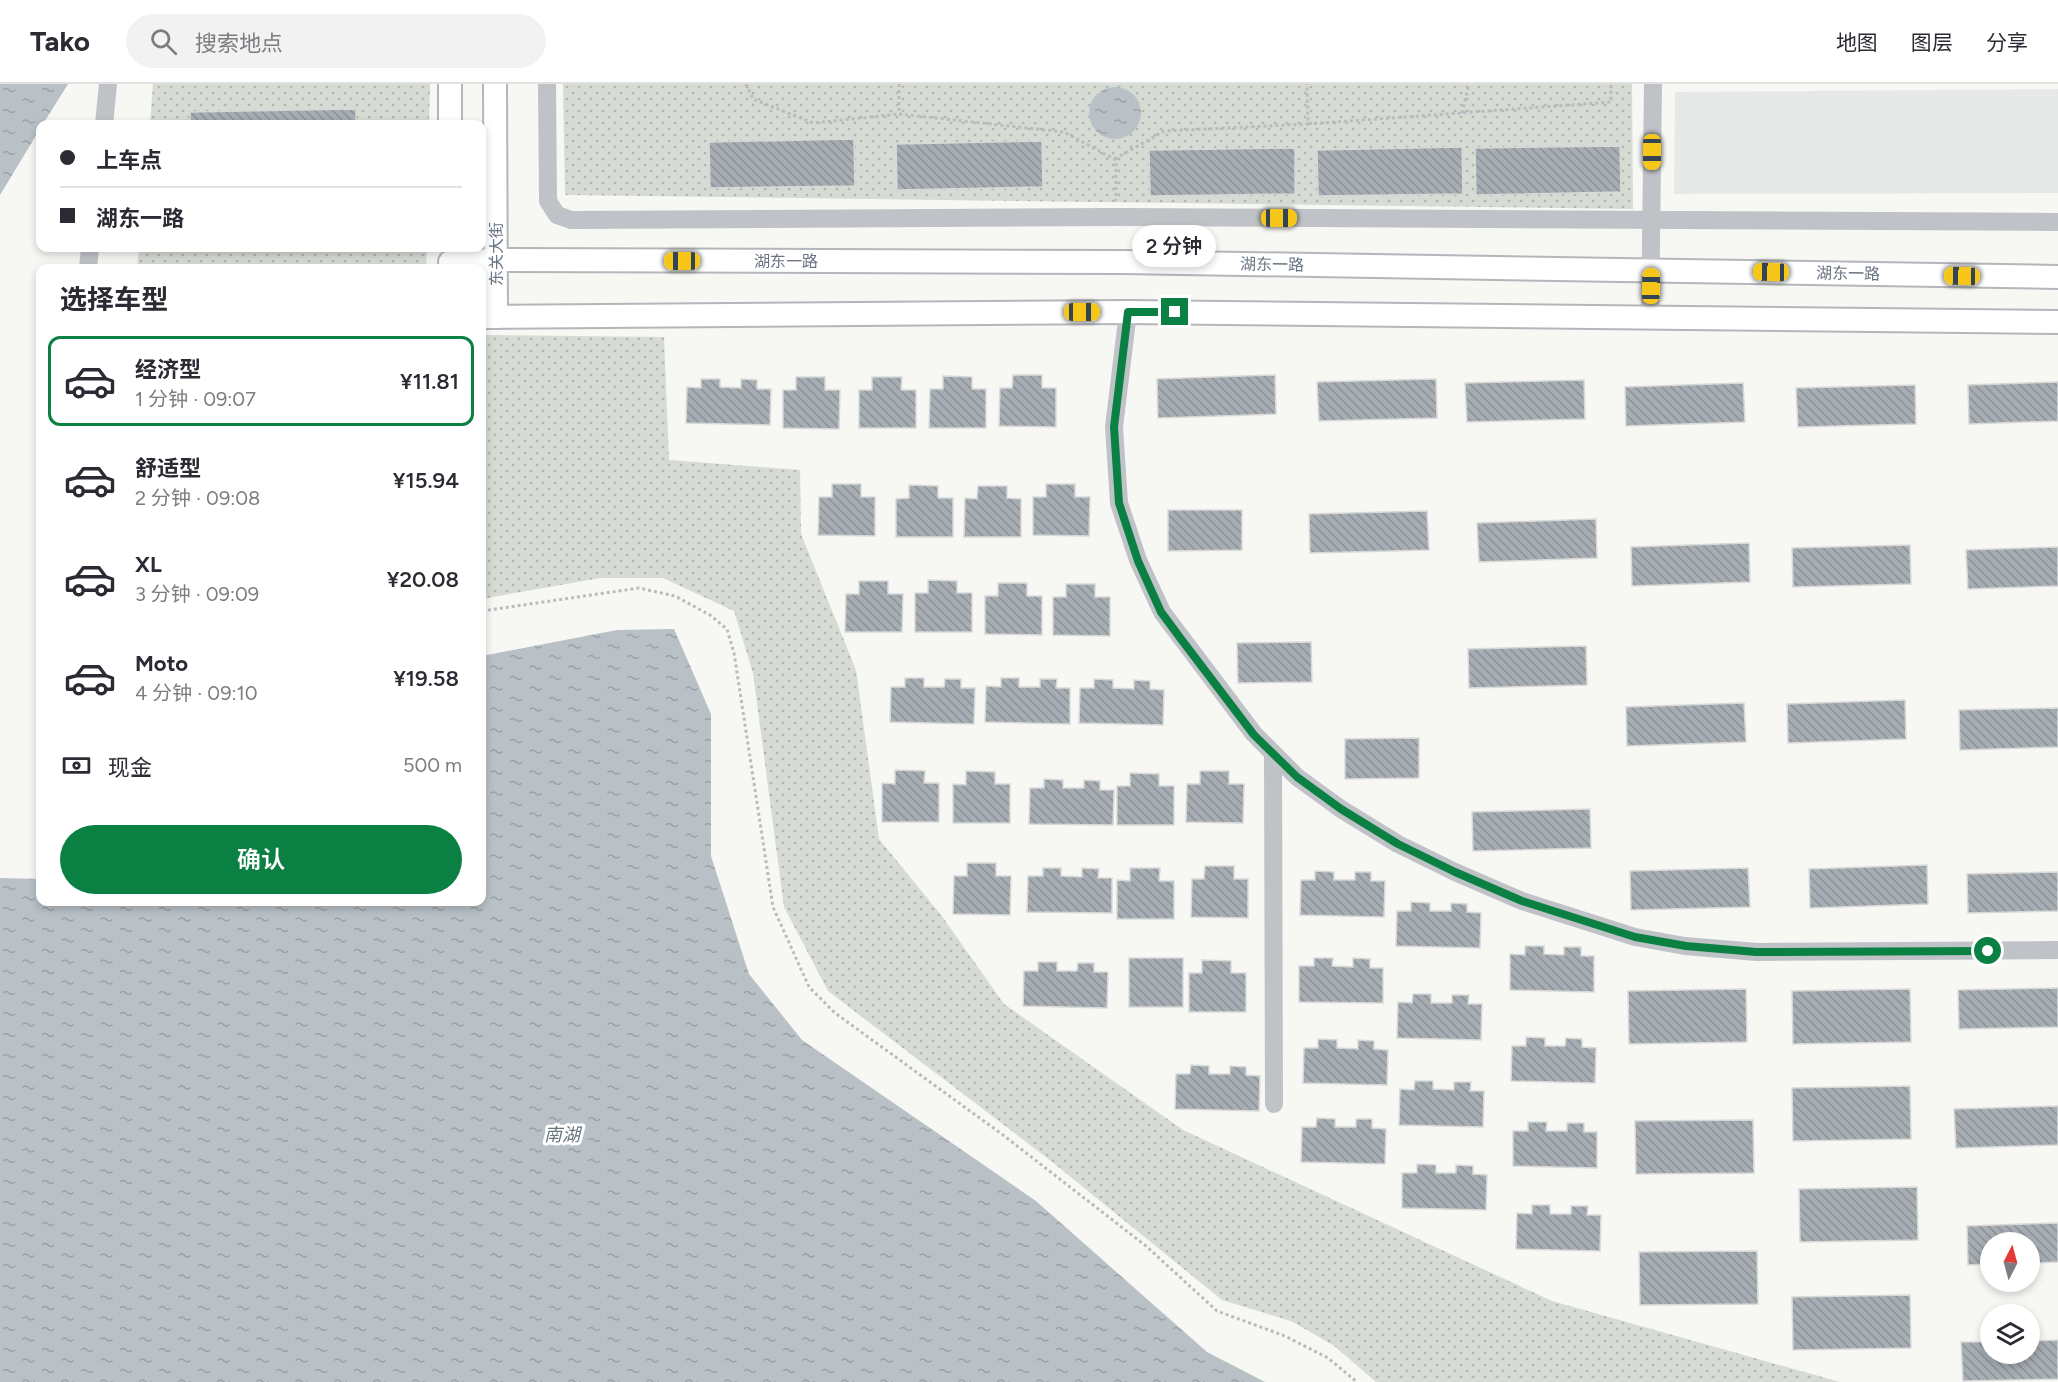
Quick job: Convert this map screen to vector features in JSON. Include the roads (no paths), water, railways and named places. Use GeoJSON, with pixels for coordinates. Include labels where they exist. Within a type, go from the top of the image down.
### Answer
{"type":"FeatureCollection","features":[{"type":"Feature","properties":{"kind":"main road"},"geometry":{"type":"LineString","coordinates":[[450,84],[450,120]]}},
{"type":"Feature","properties":{"kind":"main road","name":"东关大街"},"geometry":{"type":"LineString","coordinates":[[489,317],[496,260],[495,84]]}},
{"type":"Feature","properties":{"kind":"main road","name":"湖东一路"},"geometry":{"type":"LineString","coordinates":[[450,259],[1124,262],[2058,277]]}},
{"type":"Feature","properties":{"kind":"main road"},"geometry":{"type":"LineString","coordinates":[[489,317],[1128,312],[2058,322]]}},
{"type":"Feature","properties":{"kind":"street"},"geometry":{"type":"LineString","coordinates":[[104,120],[108,84]]}},
{"type":"Feature","properties":{"kind":"street"},"geometry":{"type":"LineString","coordinates":[[547,84],[548,201],[556,215],[571,220],[1116,217],[2058,222]]}},
{"type":"Feature","properties":{"kind":"street"},"geometry":{"type":"LineString","coordinates":[[1650,318],[1653,84]]}},
{"type":"Feature","properties":{"kind":"street"},"geometry":{"type":"LineString","coordinates":[[1128,312],[1114,427],[1119,503],[1138,561],[1161,612],[1254,735],[1297,777],[1341,809],[1398,844],[1522,901],[1635,937],[1686,946],[1756,952],[2058,950]]}},
{"type":"Feature","properties":{"kind":"street"},"geometry":{"type":"LineString","coordinates":[[1273,753],[1274,1104]]}},
{"type":"Feature","properties":{"kind":"water"},"geometry":{"type":"Polygon","coordinates":[[[0,84],[68,84],[46,120],[36,120],[36,136],[0,195],[0,84]]]}},
{"type":"Feature","properties":{"kind":"water"},"geometry":{"type":"Polygon","coordinates":[[[1110,87],[1120,87],[1134,94],[1141,113],[1134,132],[1120,139],[1110,139],[1100,135],[1093,128],[1089,118],[1089,108],[1093,98],[1100,91],[1110,87]]]}},
{"type":"Feature","properties":{"kind":"water","name":"南湖"},"geometry":{"type":"Polygon","coordinates":[[[674,629],[711,714],[711,856],[749,974],[802,1040],[1036,1201],[1207,1352],[1265,1382],[0,1382],[0,878],[36,879],[36,906],[486,906],[486,655],[617,630],[674,629]]]}}]}
